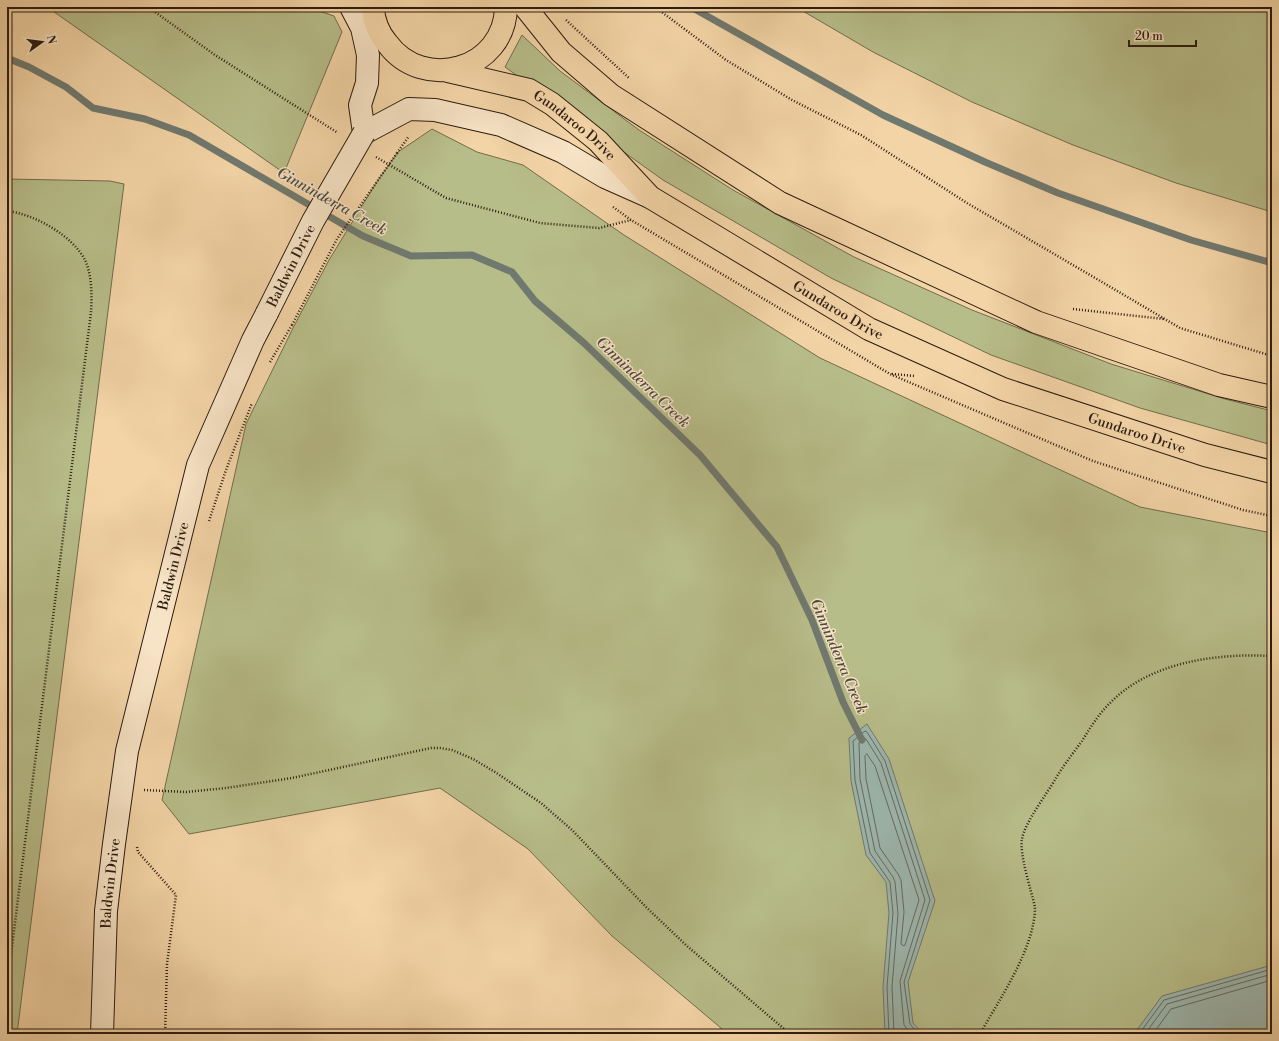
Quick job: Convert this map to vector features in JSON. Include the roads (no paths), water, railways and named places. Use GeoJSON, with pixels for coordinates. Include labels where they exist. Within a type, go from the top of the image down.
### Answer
{"type":"FeatureCollection","features":[{"type":"Feature","properties":{"kind":"main road"},"geometry":{"type":"LineString","coordinates":[[351,7],[362,28],[368,55],[367,83],[360,105],[364,133],[409,109],[436,110],[501,126],[563,152],[605,176],[650,197]]}},
{"type":"Feature","properties":{"kind":"main road"},"geometry":{"type":"LineString","coordinates":[[371,9],[381,36],[392,52],[412,65],[429,70],[448,71],[472,63],[490,48],[498,37],[503,25],[506,7]]}},
{"type":"Feature","properties":{"kind":"main road"},"geometry":{"type":"LineString","coordinates":[[525,7],[561,52],[611,95],[780,203],[1036,322],[1219,385],[1272,397]]}},
{"type":"Feature","properties":{"kind":"main road","name":"Gundaroo Drive"},"geometry":{"type":"LineString","coordinates":[[448,71],[528,90],[552,104],[598,141],[650,197],[869,329],[996,386],[1205,455],[1272,472]]}},
{"type":"Feature","properties":{"kind":"main road","name":"Baldwin Drive"},"geometry":{"type":"LineString","coordinates":[[102,1034],[106,911],[113,848],[127,751],[198,465],[253,340],[313,221],[364,133]]}},
{"type":"Feature","properties":{"kind":"water"},"geometry":{"type":"Polygon","coordinates":[[[867,724],[889,759],[935,901],[908,982],[913,1023],[923,1034],[885,1034],[883,987],[889,913],[886,882],[866,855],[851,781],[849,738],[867,724]]]}},
{"type":"Feature","properties":{"kind":"water"},"geometry":{"type":"Polygon","coordinates":[[[1272,965],[1272,1034],[1134,1034],[1162,996],[1272,965]]]}},
{"type":"Feature","properties":{"kind":"waterway"},"geometry":{"type":"LineString","coordinates":[[691,7],[883,115],[985,162],[1058,193],[1191,240],[1272,263]]}},
{"type":"Feature","properties":{"kind":"waterway","name":"Ginninderra Creek"},"geometry":{"type":"LineString","coordinates":[[7,58],[29,67],[66,87],[93,108],[145,119],[189,135],[363,236],[411,256],[472,255],[512,272],[535,301],[584,343],[700,455],[777,547],[812,620],[843,702],[862,740]]}}]}
